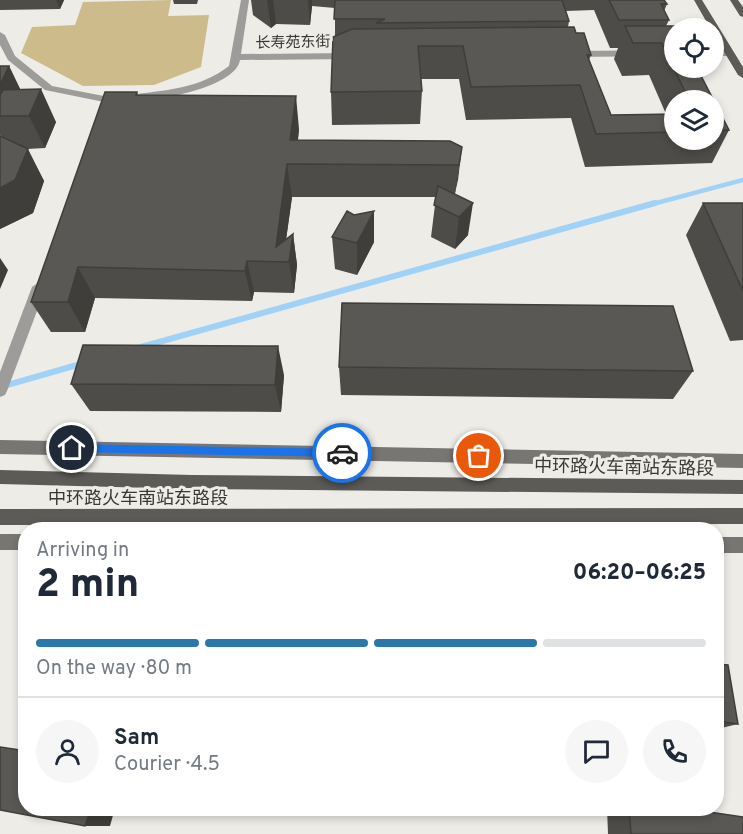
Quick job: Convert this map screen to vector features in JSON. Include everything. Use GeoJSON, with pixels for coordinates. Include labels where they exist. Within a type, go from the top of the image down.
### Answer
{"type":"FeatureCollection","features":[{"type":"Feature","properties":{"kind":"main road"},"geometry":{"type":"LineString","coordinates":[[698,0],[743,75]]}},
{"type":"Feature","properties":{"kind":"main road"},"geometry":{"type":"LineString","coordinates":[[734,0],[743,14]]}},
{"type":"Feature","properties":{"kind":"main road"},"geometry":{"type":"LineString","coordinates":[[0,447],[743,460]]}},
{"type":"Feature","properties":{"kind":"main road","name":"中环路火车南站东路段"},"geometry":{"type":"LineString","coordinates":[[0,477],[192,482],[743,488]]}},
{"type":"Feature","properties":{"kind":"main road","name":"中环路火车南站东路段"},"geometry":{"type":"LineString","coordinates":[[0,517],[743,516]]}},
{"type":"Feature","properties":{"kind":"main road"},"geometry":{"type":"LineString","coordinates":[[0,542],[18,542]]}},
{"type":"Feature","properties":{"kind":"main road"},"geometry":{"type":"LineString","coordinates":[[724,545],[743,545]]}},
{"type":"Feature","properties":{"kind":"street"},"geometry":{"type":"LineString","coordinates":[[0,34],[11,58],[49,88],[107,106],[187,90],[216,81],[235,62],[245,0]]}},
{"type":"Feature","properties":{"kind":"street"},"geometry":{"type":"LineString","coordinates":[[556,54],[664,53]]}},
{"type":"Feature","properties":{"kind":"street"},"geometry":{"type":"LineString","coordinates":[[724,53],[729,53]]}},
{"type":"Feature","properties":{"kind":"street","name":"长寿苑东街"},"geometry":{"type":"LineString","coordinates":[[235,62],[366,56]]}},
{"type":"Feature","properties":{"kind":"street"},"geometry":{"type":"LineString","coordinates":[[0,391],[43,276]]}},
{"type":"Feature","properties":{"kind":"shaded area"},"geometry":{"type":"Polygon","coordinates":[[[171,0],[168,16],[209,15],[201,67],[154,85],[83,86],[21,53],[32,27],[75,25],[83,2],[171,0]]]}},
{"type":"Feature","properties":{"kind":"building"},"geometry":{"type":"Polygon","coordinates":[[[335,0],[562,0],[569,21],[376,23],[385,19],[334,19],[335,0]]]}},
{"type":"Feature","properties":{"kind":"building"},"geometry":{"type":"Polygon","coordinates":[[[609,0],[664,0],[667,4],[661,4],[668,18],[664,20],[619,20],[609,0]]]}},
{"type":"Feature","properties":{"kind":"building"},"geometry":{"type":"Polygon","coordinates":[[[625,26],[664,26],[664,47],[662,43],[633,43],[625,26]]]}},
{"type":"Feature","properties":{"kind":"building"},"geometry":{"type":"Polygon","coordinates":[[[574,27],[576,33],[584,33],[591,55],[587,55],[611,115],[664,114],[664,132],[596,134],[580,85],[471,87],[463,46],[418,46],[422,91],[331,92],[333,37],[352,29],[574,27]]]}},
{"type":"Feature","properties":{"kind":"building"},"geometry":{"type":"Polygon","coordinates":[[[0,66],[9,66],[0,85],[0,66]]]}},
{"type":"Feature","properties":{"kind":"building"},"geometry":{"type":"Polygon","coordinates":[[[679,78],[702,78],[709,90],[684,90],[679,78]]]}},
{"type":"Feature","properties":{"kind":"building"},"geometry":{"type":"Polygon","coordinates":[[[41,89],[29,116],[0,116],[0,95],[3,90],[41,89]]]}},
{"type":"Feature","properties":{"kind":"building"},"geometry":{"type":"Polygon","coordinates":[[[105,92],[137,92],[136,95],[296,96],[290,140],[450,141],[462,147],[459,165],[287,164],[276,247],[293,234],[289,262],[247,261],[245,271],[78,267],[68,302],[31,302],[105,92]]]}},
{"type":"Feature","properties":{"kind":"building"},"geometry":{"type":"Polygon","coordinates":[[[724,120],[729,130],[724,130],[724,120]]]}},
{"type":"Feature","properties":{"kind":"building"},"geometry":{"type":"Polygon","coordinates":[[[0,136],[28,149],[15,180],[0,188],[0,136]]]}},
{"type":"Feature","properties":{"kind":"building"},"geometry":{"type":"Polygon","coordinates":[[[438,186],[473,203],[459,217],[434,205],[438,186]]]}},
{"type":"Feature","properties":{"kind":"building"},"geometry":{"type":"Polygon","coordinates":[[[703,203],[743,203],[743,291],[703,203]]]}},
{"type":"Feature","properties":{"kind":"building"},"geometry":{"type":"Polygon","coordinates":[[[347,211],[354,215],[374,211],[357,243],[332,237],[347,211]]]}},
{"type":"Feature","properties":{"kind":"building"},"geometry":{"type":"Polygon","coordinates":[[[342,303],[673,306],[693,371],[339,367],[342,303]]]}},
{"type":"Feature","properties":{"kind":"building"},"geometry":{"type":"Polygon","coordinates":[[[83,345],[278,346],[275,385],[71,384],[83,345]]]}},
{"type":"Feature","properties":{"kind":"building"},"geometry":{"type":"Polygon","coordinates":[[[724,665],[728,665],[738,724],[724,722],[724,665]]]}},
{"type":"Feature","properties":{"kind":"building"},"geometry":{"type":"Polygon","coordinates":[[[0,747],[18,750],[18,813],[0,810],[0,747]]]}},
{"type":"Feature","properties":{"kind":"building"},"geometry":{"type":"Polygon","coordinates":[[[724,814],[743,817],[743,834],[631,834],[630,816],[724,816],[724,814]]]}},
{"type":"Feature","properties":{"kind":"building"},"geometry":{"type":"Polygon","coordinates":[[[32,816],[88,816],[85,826],[32,816]]]}},
{"type":"Feature","properties":{"kind":"waterway"},"geometry":{"type":"LineString","coordinates":[[649,205],[743,180]]}},
{"type":"Feature","properties":{"kind":"waterway"},"geometry":{"type":"LineString","coordinates":[[141,347],[655,203]]}},
{"type":"Feature","properties":{"kind":"waterway"},"geometry":{"type":"LineString","coordinates":[[0,387],[84,363]]}},
{"type":"Feature","properties":{"kind":"way so far"},"geometry":{"type":"LineString","coordinates":[[342,453],[479,456]]}},
{"type":"Feature","properties":{"kind":"route"},"geometry":{"type":"LineString","coordinates":[[72,448],[342,453]]}}]}
